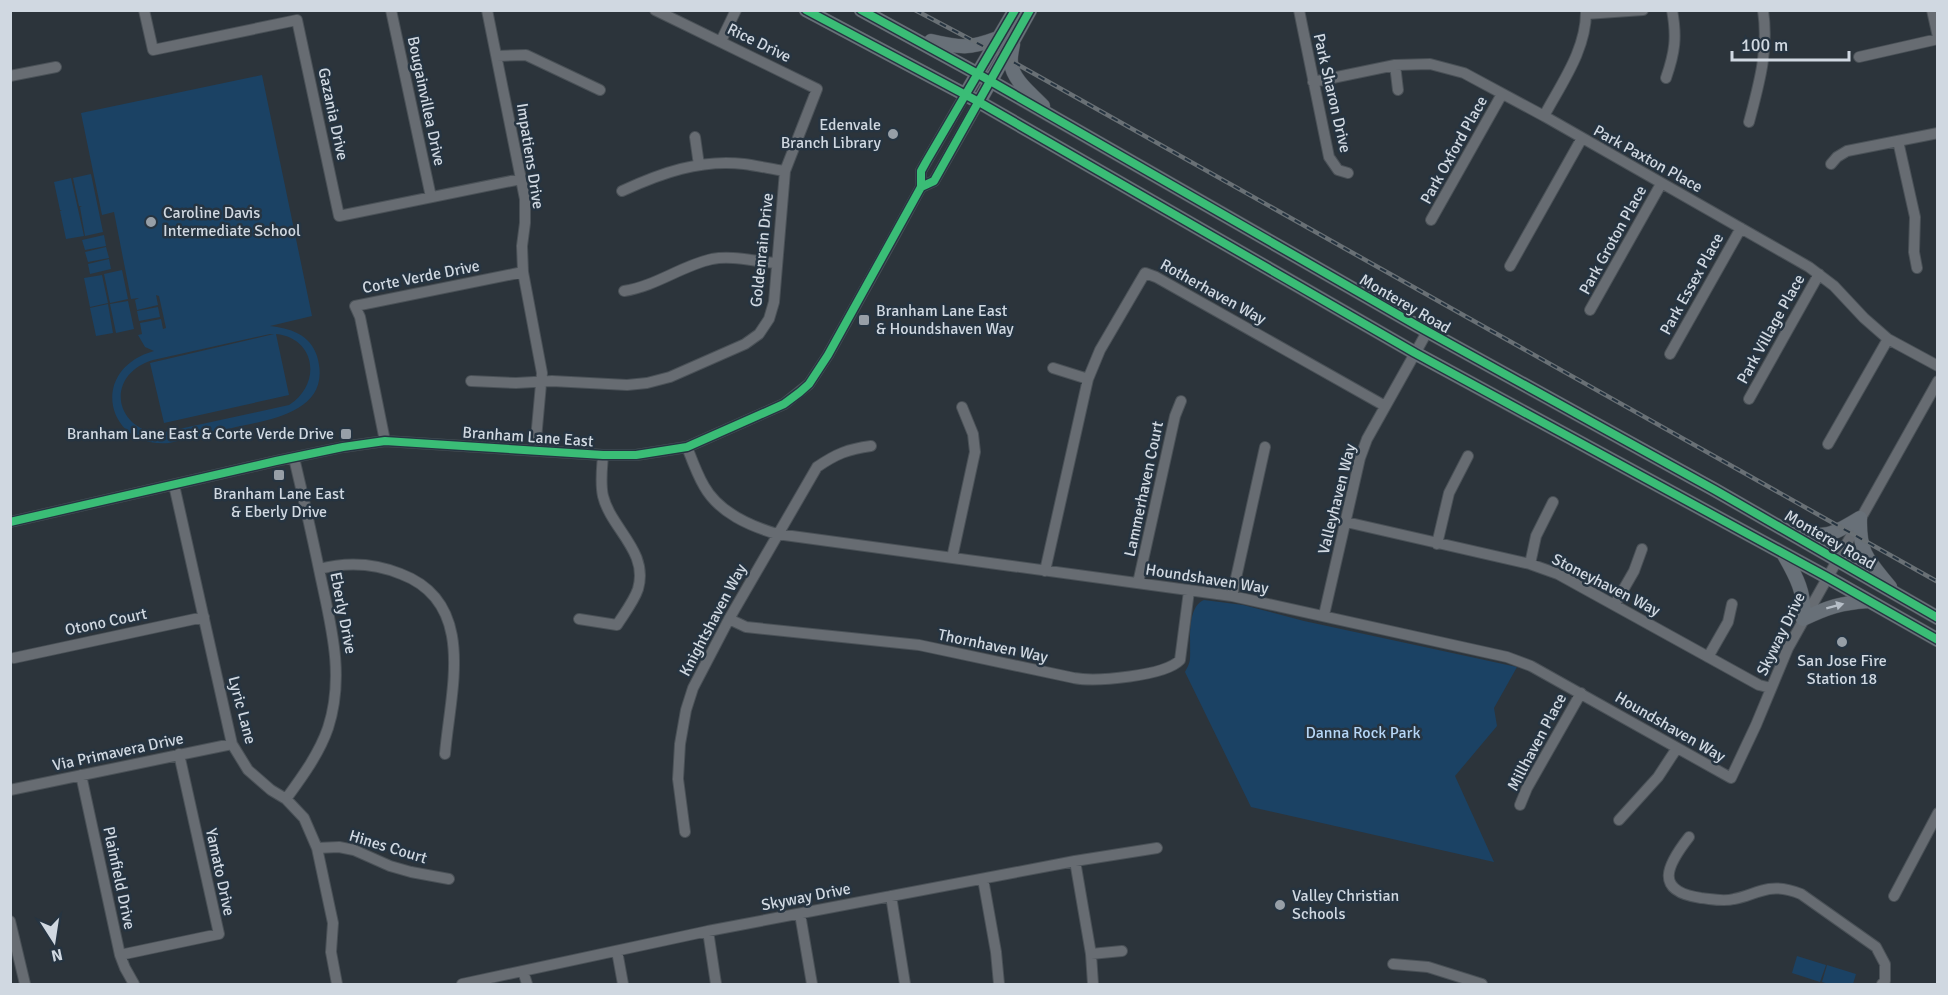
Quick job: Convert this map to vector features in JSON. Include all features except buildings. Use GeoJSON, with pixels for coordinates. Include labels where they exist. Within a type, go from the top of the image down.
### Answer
{"type":"FeatureCollection","features":[{"type":"Feature","properties":{"kind":"main road","name":"Monterey Road"},"geometry":{"type":"LineString","coordinates":[[806,10],[965,94],[1415,353],[1827,577],[1938,640]]}},
{"type":"Feature","properties":{"kind":"main road","name":"Monterey Road"},"geometry":{"type":"LineString","coordinates":[[861,10],[984,77],[1427,332],[1938,618]]}},
{"type":"Feature","properties":{"kind":"main road","name":"Branham Lane East"},"geometry":{"type":"LineString","coordinates":[[979,102],[984,77],[998,38],[1015,10]]}},
{"type":"Feature","properties":{"kind":"main road","name":"Branham Lane East"},"geometry":{"type":"LineString","coordinates":[[965,94],[984,77],[1014,39],[1030,10]]}},
{"type":"Feature","properties":{"kind":"main road"},"geometry":{"type":"LineString","coordinates":[[914,38],[964,48],[998,38]]}},
{"type":"Feature","properties":{"kind":"main road"},"geometry":{"type":"LineString","coordinates":[[1014,39],[1011,61],[1016,77],[1054,117]]}},
{"type":"Feature","properties":{"kind":"main road"},"geometry":{"type":"LineString","coordinates":[[1791,534],[1829,535],[1860,518]]}},
{"type":"Feature","properties":{"kind":"main road"},"geometry":{"type":"LineString","coordinates":[[1860,518],[1859,541],[1866,558],[1895,593]]}},
{"type":"Feature","properties":{"kind":"main road"},"geometry":{"type":"LineString","coordinates":[[1784,555],[1799,583],[1805,606],[1803,619]]}},
{"type":"Feature","properties":{"kind":"main road"},"geometry":{"type":"LineString","coordinates":[[1803,619],[1841,603],[1868,601]]}},
{"type":"Feature","properties":{"kind":"street","name":"Gazania Drive"},"geometry":{"type":"LineString","coordinates":[[144,10],[153,50],[297,20],[339,216],[520,178]]}},
{"type":"Feature","properties":{"kind":"street","name":"Bougainvillea Drive"},"geometry":{"type":"LineString","coordinates":[[392,10],[431,197]]}},
{"type":"Feature","properties":{"kind":"street","name":"Impatiens Drive"},"geometry":{"type":"LineString","coordinates":[[487,10],[525,199],[523,272],[542,364],[535,450]]}},
{"type":"Feature","properties":{"kind":"street","name":"Rice Drive"},"geometry":{"type":"LineString","coordinates":[[655,10],[817,89]]}},
{"type":"Feature","properties":{"kind":"street"},"geometry":{"type":"LineString","coordinates":[[721,41],[736,10]]}},
{"type":"Feature","properties":{"kind":"street","name":"Park Sharon Drive"},"geometry":{"type":"LineString","coordinates":[[1299,10],[1329,157],[1338,170],[1348,174]]}},
{"type":"Feature","properties":{"kind":"street"},"geometry":{"type":"LineString","coordinates":[[1544,116],[1577,53],[1582,39],[1586,12],[1643,10]]}},
{"type":"Feature","properties":{"kind":"street"},"geometry":{"type":"LineString","coordinates":[[1666,78],[1674,53],[1676,32],[1672,10]]}},
{"type":"Feature","properties":{"kind":"street"},"geometry":{"type":"LineString","coordinates":[[1749,122],[1765,58],[1763,10]]}},
{"type":"Feature","properties":{"kind":"street"},"geometry":{"type":"LineString","coordinates":[[1859,57],[1938,38],[1932,10]]}},
{"type":"Feature","properties":{"kind":"street"},"geometry":{"type":"LineString","coordinates":[[497,56],[526,55],[600,90]]}},
{"type":"Feature","properties":{"kind":"street","name":"Park Paxton Place"},"geometry":{"type":"LineString","coordinates":[[1313,82],[1395,65],[1430,64],[1464,73],[1544,116],[1819,274],[1888,339],[1938,366]]}},
{"type":"Feature","properties":{"kind":"street"},"geometry":{"type":"LineString","coordinates":[[1395,65],[1398,90]]}},
{"type":"Feature","properties":{"kind":"street"},"geometry":{"type":"LineString","coordinates":[[10,76],[56,68]]}},
{"type":"Feature","properties":{"kind":"street","name":"Goldenrain Drive"},"geometry":{"type":"LineString","coordinates":[[471,381],[516,383],[542,381],[627,385],[647,383],[670,377],[745,344],[759,334],[769,319],[774,302],[785,171],[817,89]]}},
{"type":"Feature","properties":{"kind":"street","name":"Branham Lane East"},"geometry":{"type":"LineString","coordinates":[[10,522],[364,443],[385,441],[603,455],[636,455],[687,447],[784,404],[809,384],[828,355],[921,187],[921,171],[965,94]]}},
{"type":"Feature","properties":{"kind":"street","name":"Park Oxford Place"},"geometry":{"type":"LineString","coordinates":[[1431,220],[1502,94]]}},
{"type":"Feature","properties":{"kind":"street","name":"Branham Lane East"},"geometry":{"type":"LineString","coordinates":[[921,187],[934,181],[979,102]]}},
{"type":"Feature","properties":{"kind":"street"},"geometry":{"type":"LineString","coordinates":[[1831,165],[1837,157],[1847,151],[1938,133]]}},
{"type":"Feature","properties":{"kind":"street"},"geometry":{"type":"LineString","coordinates":[[695,137],[699,165]]}},
{"type":"Feature","properties":{"kind":"street"},"geometry":{"type":"LineString","coordinates":[[1510,266],[1582,138]]}},
{"type":"Feature","properties":{"kind":"street"},"geometry":{"type":"LineString","coordinates":[[1898,141],[1915,217],[1914,252],[1917,268]]}},
{"type":"Feature","properties":{"kind":"street"},"geometry":{"type":"LineString","coordinates":[[622,191],[658,175],[699,165],[742,164],[785,171]]}},
{"type":"Feature","properties":{"kind":"street","name":"Park Groton Place"},"geometry":{"type":"LineString","coordinates":[[1590,310],[1661,184]]}},
{"type":"Feature","properties":{"kind":"street","name":"Park Essex Place"},"geometry":{"type":"LineString","coordinates":[[1670,354],[1741,228]]}},
{"type":"Feature","properties":{"kind":"street"},"geometry":{"type":"LineString","coordinates":[[624,291],[642,288],[695,264],[713,259],[732,258],[777,263]]}},
{"type":"Feature","properties":{"kind":"street","name":"Corte Verde Drive"},"geometry":{"type":"LineString","coordinates":[[385,441],[360,317],[355,306],[523,272]]}},
{"type":"Feature","properties":{"kind":"street","name":"Rotherhaven Way"},"geometry":{"type":"LineString","coordinates":[[1045,571],[1088,379],[1100,350],[1145,273],[1202,302],[1385,406]]}},
{"type":"Feature","properties":{"kind":"street","name":"Park Village Place"},"geometry":{"type":"LineString","coordinates":[[1749,399],[1819,274]]}},
{"type":"Feature","properties":{"kind":"street","name":"Valleyhaven Way"},"geometry":{"type":"LineString","coordinates":[[1324,615],[1360,458],[1367,439],[1427,332]]}},
{"type":"Feature","properties":{"kind":"street"},"geometry":{"type":"LineString","coordinates":[[1828,444],[1888,339]]}},
{"type":"Feature","properties":{"kind":"street"},"geometry":{"type":"LineString","coordinates":[[1053,368],[1088,379]]}},
{"type":"Feature","properties":{"kind":"street","name":"Skyway Drive"},"geometry":{"type":"LineString","coordinates":[[1731,778],[1803,619],[1938,381]]}},
{"type":"Feature","properties":{"kind":"street","name":"Lammerhaven Court"},"geometry":{"type":"LineString","coordinates":[[1138,583],[1175,416],[1181,401]]}},
{"type":"Feature","properties":{"kind":"street"},"geometry":{"type":"LineString","coordinates":[[952,558],[975,452],[973,434],[962,407]]}},
{"type":"Feature","properties":{"kind":"street","name":"Knightshaven Way"},"geometry":{"type":"LineString","coordinates":[[685,832],[678,779],[680,744],[686,710],[701,670],[817,467],[833,455],[852,448],[871,446]]}},
{"type":"Feature","properties":{"kind":"street","name":"Houndshaven Way"},"geometry":{"type":"LineString","coordinates":[[687,447],[705,488],[731,514],[754,527],[777,534],[1232,596],[1520,660],[1731,778]]}},
{"type":"Feature","properties":{"kind":"street"},"geometry":{"type":"LineString","coordinates":[[1232,596],[1265,447]]}},
{"type":"Feature","properties":{"kind":"street"},"geometry":{"type":"LineString","coordinates":[[579,619],[618,625],[638,590],[640,575],[638,559],[603,498],[601,482],[603,455]]}},
{"type":"Feature","properties":{"kind":"street"},"geometry":{"type":"LineString","coordinates":[[1437,544],[1449,493],[1468,456]]}},
{"type":"Feature","properties":{"kind":"street","name":"Eberly Drive"},"geometry":{"type":"LineString","coordinates":[[286,799],[312,762],[328,729],[335,702],[337,674],[337,655],[294,458]]}},
{"type":"Feature","properties":{"kind":"street","name":"Lyric Lane"},"geometry":{"type":"LineString","coordinates":[[174,485],[232,744],[248,770],[271,790],[286,799],[304,818],[317,848],[333,923],[331,952],[337,984]]}},
{"type":"Feature","properties":{"kind":"street"},"geometry":{"type":"LineString","coordinates":[[1530,564],[1536,536],[1553,502]]}},
{"type":"Feature","properties":{"kind":"street","name":"Stoneyhaven Way"},"geometry":{"type":"LineString","coordinates":[[1346,522],[1530,564],[1558,574],[1759,685],[1771,688]]}},
{"type":"Feature","properties":{"kind":"street"},"geometry":{"type":"LineString","coordinates":[[1615,604],[1634,571],[1642,549]]}},
{"type":"Feature","properties":{"kind":"street"},"geometry":{"type":"LineString","coordinates":[[319,569],[344,564],[370,565],[392,570],[411,578],[431,592],[441,603],[452,634],[453,655],[451,712],[445,754]]}},
{"type":"Feature","properties":{"kind":"street","name":"Thornhaven Way"},"geometry":{"type":"LineString","coordinates":[[729,619],[746,627],[919,645],[1074,678],[1095,680],[1136,675],[1174,666],[1180,660],[1189,591]]}},
{"type":"Feature","properties":{"kind":"street"},"geometry":{"type":"LineString","coordinates":[[1708,657],[1728,622],[1732,604]]}},
{"type":"Feature","properties":{"kind":"street","name":"Otono Court"},"geometry":{"type":"LineString","coordinates":[[14,658],[204,616]]}},
{"type":"Feature","properties":{"kind":"street","name":"Millhaven Place"},"geometry":{"type":"LineString","coordinates":[[1520,805],[1527,788],[1581,693]]}},
{"type":"Feature","properties":{"kind":"street","name":"Via Primavera Drive"},"geometry":{"type":"LineString","coordinates":[[10,790],[232,744]]}},
{"type":"Feature","properties":{"kind":"street"},"geometry":{"type":"LineString","coordinates":[[1619,819],[1658,777],[1677,748]]}},
{"type":"Feature","properties":{"kind":"street","name":"Yamato Drive"},"geometry":{"type":"LineString","coordinates":[[120,955],[219,934],[179,754]]}},
{"type":"Feature","properties":{"kind":"street","name":"Plainfield Drive"},"geometry":{"type":"LineString","coordinates":[[81,775],[120,955],[124,968],[134,984]]}},
{"type":"Feature","properties":{"kind":"street"},"geometry":{"type":"LineString","coordinates":[[1894,896],[1938,813]]}},
{"type":"Feature","properties":{"kind":"street"},"geometry":{"type":"LineString","coordinates":[[1689,837],[1670,864],[1668,875],[1677,892],[1687,896],[1723,901],[1770,889],[1787,889],[1801,894],[1876,947],[1885,964],[1885,981],[1882,984]]}},
{"type":"Feature","properties":{"kind":"street","name":"Hines Court"},"geometry":{"type":"LineString","coordinates":[[317,848],[354,850],[400,869],[449,879]]}},
{"type":"Feature","properties":{"kind":"street","name":"Skyway Drive"},"geometry":{"type":"LineString","coordinates":[[462,984],[708,931],[1075,861],[1157,848]]}},
{"type":"Feature","properties":{"kind":"street"},"geometry":{"type":"LineString","coordinates":[[1075,861],[1091,954],[1093,984]]}},
{"type":"Feature","properties":{"kind":"street"},"geometry":{"type":"LineString","coordinates":[[983,879],[996,952],[999,984]]}},
{"type":"Feature","properties":{"kind":"street"},"geometry":{"type":"LineString","coordinates":[[891,896],[905,984]]}},
{"type":"Feature","properties":{"kind":"street"},"geometry":{"type":"LineString","coordinates":[[800,914],[812,984]]}},
{"type":"Feature","properties":{"kind":"street"},"geometry":{"type":"LineString","coordinates":[[10,921],[25,984]]}},
{"type":"Feature","properties":{"kind":"street"},"geometry":{"type":"LineString","coordinates":[[708,931],[716,984]]}},
{"type":"Feature","properties":{"kind":"street"},"geometry":{"type":"LineString","coordinates":[[617,951],[622,984]]}},
{"type":"Feature","properties":{"kind":"street"},"geometry":{"type":"LineString","coordinates":[[1091,954],[1122,951]]}},
{"type":"Feature","properties":{"kind":"street"},"geometry":{"type":"LineString","coordinates":[[1393,964],[1428,967],[1482,984]]}},
{"type":"Feature","properties":{"kind":"street"},"geometry":{"type":"LineString","coordinates":[[523,971],[527,984]]}},
{"type":"Feature","properties":{"kind":"green space"},"geometry":{"type":"Polygon","coordinates":[[[262,75],[312,316],[270,326],[284,328],[304,337],[314,348],[320,374],[316,389],[297,409],[267,420],[169,443],[148,442],[131,434],[119,422],[113,406],[113,390],[119,374],[133,361],[154,351],[145,347],[138,335],[142,334],[140,323],[161,319],[163,329],[166,328],[159,296],[156,295],[158,305],[137,310],[135,300],[139,298],[131,299],[114,212],[102,215],[81,113],[262,75]],[[274,334],[153,360],[139,366],[128,376],[122,386],[123,409],[130,420],[141,428],[156,434],[289,405],[307,386],[310,363],[300,344],[289,337],[276,334],[289,395],[164,423],[150,363],[274,334]]]}},
{"type":"Feature","properties":{"kind":"green space"},"geometry":{"type":"Polygon","coordinates":[[[91,174],[103,232],[85,236],[80,207],[82,206],[79,206],[73,178],[91,174]]]}},
{"type":"Feature","properties":{"kind":"green space"},"geometry":{"type":"Polygon","coordinates":[[[71,178],[84,236],[66,239],[60,211],[62,210],[60,210],[54,182],[71,178]]]}},
{"type":"Feature","properties":{"kind":"green space"},"geometry":{"type":"Polygon","coordinates":[[[104,235],[106,246],[85,250],[82,240],[104,235]]]}},
{"type":"Feature","properties":{"kind":"green space"},"geometry":{"type":"Polygon","coordinates":[[[106,247],[109,258],[88,262],[85,252],[106,247]]]}},
{"type":"Feature","properties":{"kind":"green space"},"geometry":{"type":"Polygon","coordinates":[[[109,259],[111,269],[90,274],[88,264],[109,259]]]}},
{"type":"Feature","properties":{"kind":"green space"},"geometry":{"type":"Polygon","coordinates":[[[122,270],[128,299],[110,303],[104,274],[122,270]]]}},
{"type":"Feature","properties":{"kind":"green space"},"geometry":{"type":"Polygon","coordinates":[[[102,275],[108,303],[90,307],[84,278],[102,275]]]}},
{"type":"Feature","properties":{"kind":"green space"},"geometry":{"type":"Polygon","coordinates":[[[128,301],[134,329],[116,333],[110,304],[128,301]]]}},
{"type":"Feature","properties":{"kind":"green space"},"geometry":{"type":"Polygon","coordinates":[[[108,304],[113,333],[96,336],[90,308],[108,304]]]}},
{"type":"Feature","properties":{"kind":"green space"},"geometry":{"type":"Polygon","coordinates":[[[158,307],[160,317],[139,321],[137,311],[158,307]]]}},
{"type":"Feature","properties":{"kind":"green space","name":"Danna Rock Park"},"geometry":{"type":"Polygon","coordinates":[[[1204,600],[1243,605],[1304,621],[1517,667],[1494,708],[1497,726],[1455,776],[1494,862],[1251,807],[1185,672],[1190,660],[1192,617],[1198,604],[1204,600]]]}},
{"type":"Feature","properties":{"kind":"green space"},"geometry":{"type":"Polygon","coordinates":[[[1797,956],[1826,965],[1820,982],[1792,973],[1797,956]]]}},
{"type":"Feature","properties":{"kind":"green space"},"geometry":{"type":"Polygon","coordinates":[[[1827,965],[1856,974],[1853,984],[1822,982],[1827,965]]]}},
{"type":"Feature","properties":{"kind":"railway"},"geometry":{"type":"LineString","coordinates":[[915,10],[1015,63],[1938,582]]}},
{"type":"Feature","properties":{"kind":"cycle path"},"geometry":{"type":"LineString","coordinates":[[806,10],[979,102],[1415,353],[1827,577],[1938,640]]}},
{"type":"Feature","properties":{"kind":"cycle path"},"geometry":{"type":"LineString","coordinates":[[861,10],[978,74],[1416,325],[1715,490],[1938,618]]}},
{"type":"Feature","properties":{"kind":"cycle path"},"geometry":{"type":"LineString","coordinates":[[10,522],[276,461],[385,441],[603,455],[636,455],[687,447],[784,404],[809,384],[828,355],[921,187],[921,171],[1015,10]]}},
{"type":"Feature","properties":{"kind":"cycle path"},"geometry":{"type":"LineString","coordinates":[[921,187],[934,181],[1030,10]]}},
{"type":"Feature","properties":{"kind":"place","name":"Edenvale Branch Library"},"geometry":{"type":"Point","coordinates":[893,134]}},
{"type":"Feature","properties":{"kind":"place","name":"Caroline Davis Intermediate School"},"geometry":{"type":"Point","coordinates":[151,222]}},
{"type":"Feature","properties":{"kind":"place","name":"Branham Lane East & Houndshaven Way"},"geometry":{"type":"Point","coordinates":[864,320]}},
{"type":"Feature","properties":{"kind":"place","name":"Branham Lane East & Corte Verde Drive"},"geometry":{"type":"Point","coordinates":[346,434]}},
{"type":"Feature","properties":{"kind":"place","name":"Branham Lane East & Eberly Drive"},"geometry":{"type":"Point","coordinates":[279,475]}},
{"type":"Feature","properties":{"kind":"place","name":"San Jose Fire Station 18"},"geometry":{"type":"Point","coordinates":[1842,642]}},
{"type":"Feature","properties":{"kind":"place","name":"Valley Christian Schools"},"geometry":{"type":"Point","coordinates":[1280,905]}}]}
